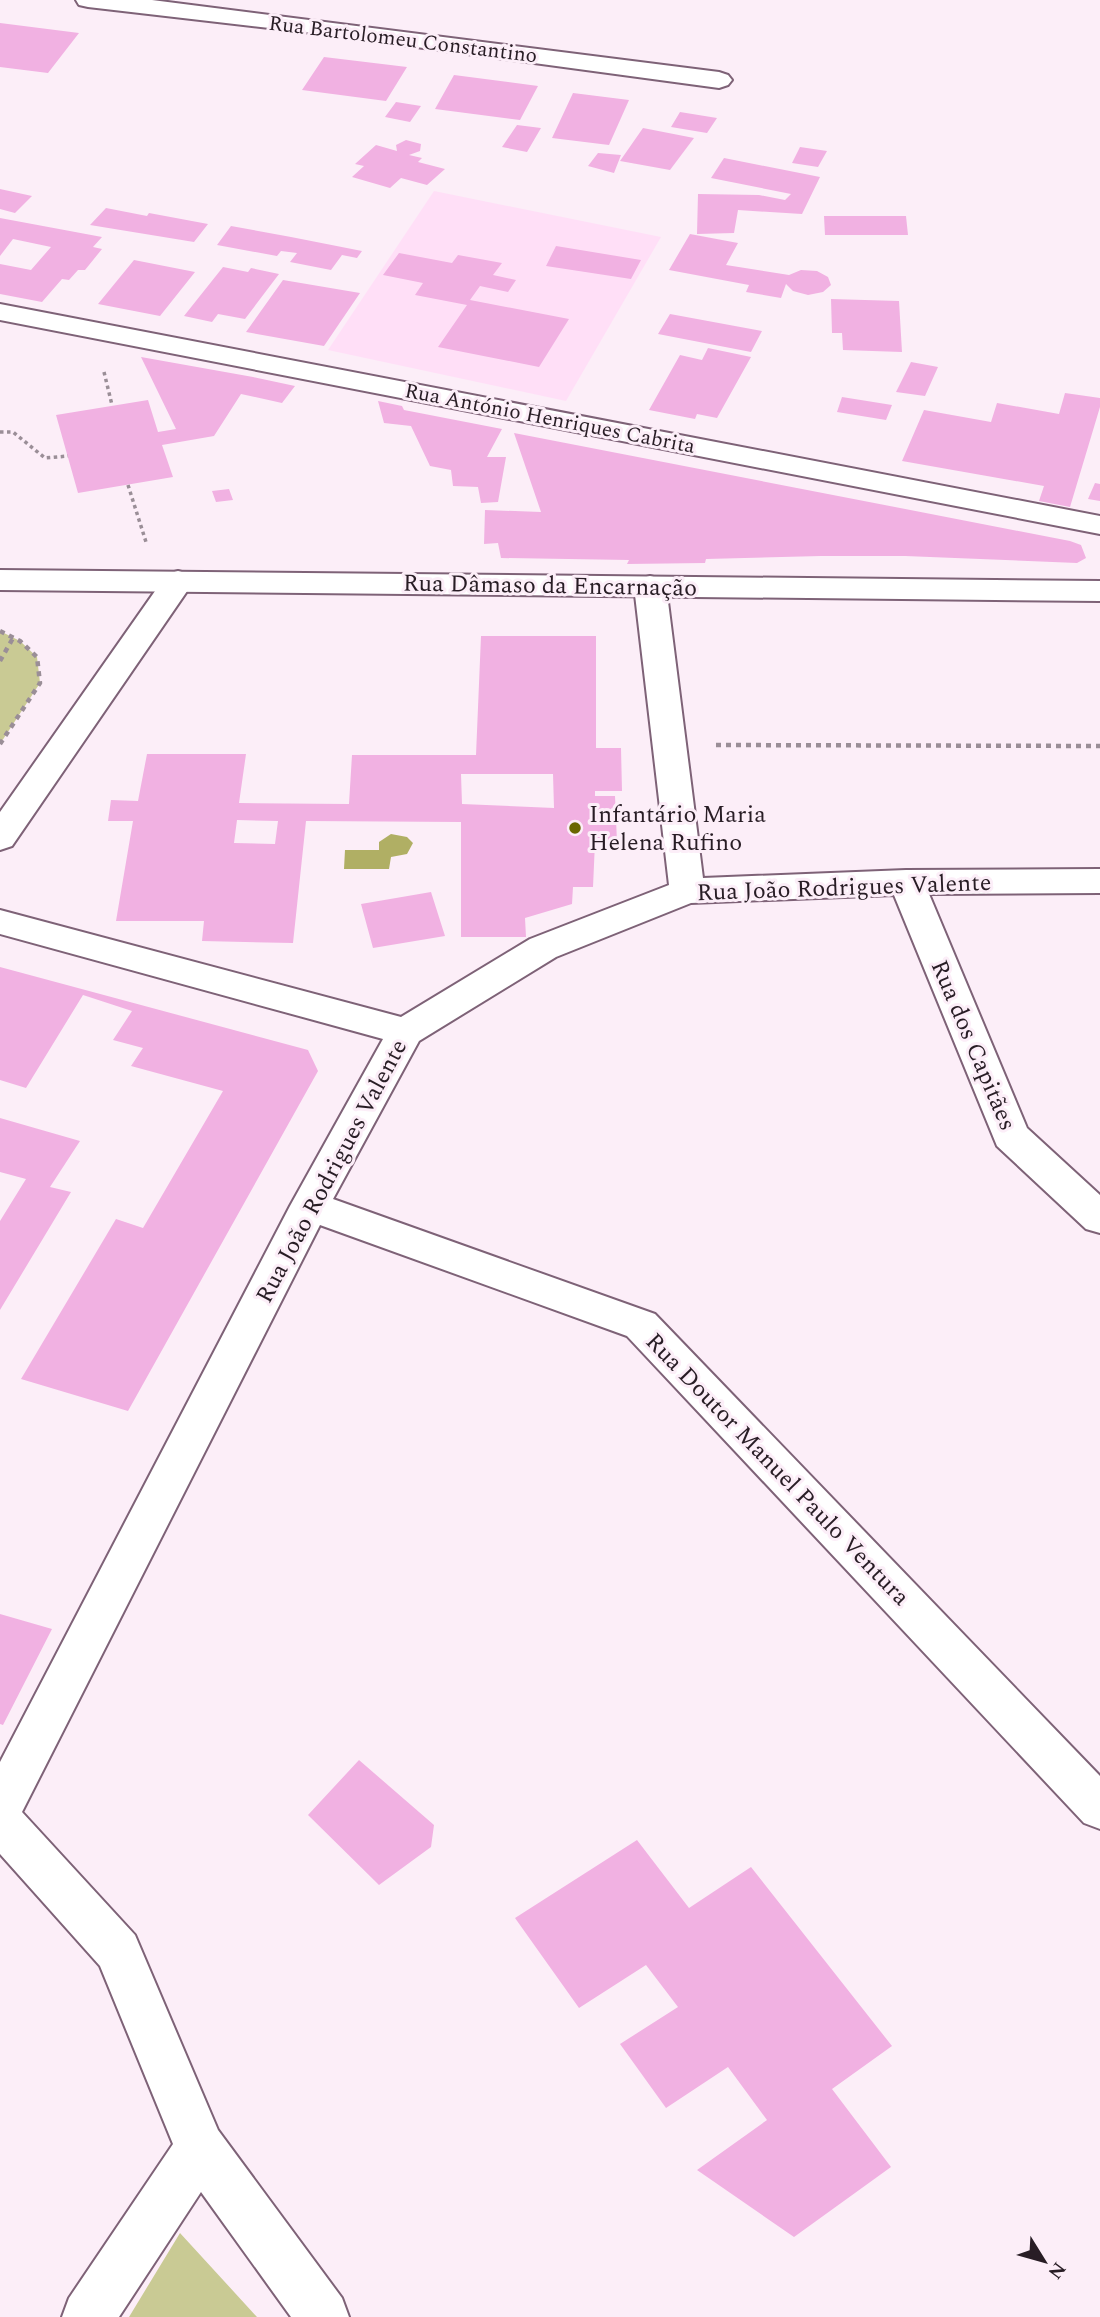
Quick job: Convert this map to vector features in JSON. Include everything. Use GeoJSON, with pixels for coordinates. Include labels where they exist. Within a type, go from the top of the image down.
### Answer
{"type":"FeatureCollection","features":[{"type":"Feature","properties":{"kind":"street","name":"Rua Bartolomeu Constantino"},"geometry":{"type":"LineString","coordinates":[[88,0],[313,26],[719,80]]}},
{"type":"Feature","properties":{"kind":"street","name":"Rua António Henriques Cabrita"},"geometry":{"type":"LineString","coordinates":[[0,312],[1100,525]]}},
{"type":"Feature","properties":{"kind":"street","name":"Rua Dâmaso da Encarnação"},"geometry":{"type":"LineString","coordinates":[[0,580],[1100,591]]}},
{"type":"Feature","properties":{"kind":"street"},"geometry":{"type":"LineString","coordinates":[[0,838],[178,580]]}},
{"type":"Feature","properties":{"kind":"street"},"geometry":{"type":"LineString","coordinates":[[650,586],[687,891]]}},
{"type":"Feature","properties":{"kind":"street","name":"Rua João Rodrigues Valente"},"geometry":{"type":"LineString","coordinates":[[0,1808],[310,1206],[406,1032],[543,948],[687,891],[906,882],[1100,881]]}},
{"type":"Feature","properties":{"kind":"street","name":"Rua dos Capitães"},"geometry":{"type":"LineString","coordinates":[[906,882],[1011,1136],[1100,1218]]}},
{"type":"Feature","properties":{"kind":"street"},"geometry":{"type":"LineString","coordinates":[[0,922],[406,1032]]}},
{"type":"Feature","properties":{"kind":"street","name":"Rua Doutor Manuel Paulo Ventura"},"geometry":{"type":"LineString","coordinates":[[310,1206],[641,1325],[1100,1808]]}},
{"type":"Feature","properties":{"kind":"street"},"geometry":{"type":"LineString","coordinates":[[0,1821],[118,1951],[200,2148],[323,2317]]}},
{"type":"Feature","properties":{"kind":"street"},"geometry":{"type":"LineString","coordinates":[[88,2317],[200,2148]]}},
{"type":"Feature","properties":{"kind":"path"},"geometry":{"type":"LineString","coordinates":[[104,371],[112,405]]}},
{"type":"Feature","properties":{"kind":"path"},"geometry":{"type":"LineString","coordinates":[[0,432],[13,432],[46,458],[68,456]]}},
{"type":"Feature","properties":{"kind":"path"},"geometry":{"type":"LineString","coordinates":[[128,485],[148,546]]}},
{"type":"Feature","properties":{"kind":"path"},"geometry":{"type":"LineString","coordinates":[[0,631],[37,657],[40,682],[0,744]]}},
{"type":"Feature","properties":{"kind":"path"},"geometry":{"type":"LineString","coordinates":[[0,661],[13,638]]}},
{"type":"Feature","properties":{"kind":"path"},"geometry":{"type":"LineString","coordinates":[[670,744],[1100,746]]}},
{"type":"Feature","properties":{"kind":"shaded area"},"geometry":{"type":"Polygon","coordinates":[[[434,191],[661,237],[566,401],[328,350],[434,191]]]}},
{"type":"Feature","properties":{"kind":"shaded area"},"geometry":{"type":"Polygon","coordinates":[[[391,834],[407,837],[413,843],[407,854],[391,857],[389,869],[344,869],[345,850],[379,850],[379,842],[391,834]]]}},
{"type":"Feature","properties":{"kind":"green space"},"geometry":{"type":"Polygon","coordinates":[[[0,631],[20,641],[37,657],[40,683],[0,744],[0,631]]]}},
{"type":"Feature","properties":{"kind":"green space"},"geometry":{"type":"Polygon","coordinates":[[[180,2233],[257,2317],[129,2317],[180,2233]]]}},
{"type":"Feature","properties":{"kind":"building"},"geometry":{"type":"Polygon","coordinates":[[[0,23],[79,33],[48,73],[0,67],[0,23]]]}},
{"type":"Feature","properties":{"kind":"building"},"geometry":{"type":"Polygon","coordinates":[[[324,57],[407,67],[386,101],[302,90],[324,57]]]}},
{"type":"Feature","properties":{"kind":"building"},"geometry":{"type":"Polygon","coordinates":[[[454,75],[538,86],[520,120],[435,109],[454,75]]]}},
{"type":"Feature","properties":{"kind":"building"},"geometry":{"type":"Polygon","coordinates":[[[573,93],[629,100],[609,145],[552,138],[573,93]]]}},
{"type":"Feature","properties":{"kind":"building"},"geometry":{"type":"Polygon","coordinates":[[[396,102],[421,106],[410,122],[385,117],[396,102]]]}},
{"type":"Feature","properties":{"kind":"building"},"geometry":{"type":"Polygon","coordinates":[[[680,112],[717,118],[707,133],[671,127],[680,112]]]}},
{"type":"Feature","properties":{"kind":"building"},"geometry":{"type":"Polygon","coordinates":[[[517,125],[541,128],[527,152],[502,147],[517,125]]]}},
{"type":"Feature","properties":{"kind":"building"},"geometry":{"type":"Polygon","coordinates":[[[643,128],[694,138],[670,170],[620,161],[643,128]]]}},
{"type":"Feature","properties":{"kind":"building"},"geometry":{"type":"Polygon","coordinates":[[[406,140],[421,144],[420,151],[409,155],[422,158],[418,162],[445,169],[427,185],[401,178],[390,188],[352,177],[364,166],[355,164],[376,145],[397,151],[396,145],[406,140]]]}},
{"type":"Feature","properties":{"kind":"building"},"geometry":{"type":"Polygon","coordinates":[[[800,147],[827,151],[818,167],[792,163],[800,147]]]}},
{"type":"Feature","properties":{"kind":"building"},"geometry":{"type":"Polygon","coordinates":[[[598,153],[621,155],[614,173],[588,166],[598,153]]]}},
{"type":"Feature","properties":{"kind":"building"},"geometry":{"type":"Polygon","coordinates":[[[724,158],[820,177],[802,214],[738,210],[734,233],[697,234],[698,194],[759,195],[785,200],[791,194],[711,178],[724,158]]]}},
{"type":"Feature","properties":{"kind":"building"},"geometry":{"type":"Polygon","coordinates":[[[0,189],[32,196],[15,213],[0,209],[0,189]]]}},
{"type":"Feature","properties":{"kind":"building"},"geometry":{"type":"Polygon","coordinates":[[[106,208],[208,224],[194,242],[90,225],[106,208]]]}},
{"type":"Feature","properties":{"kind":"building"},"geometry":{"type":"Polygon","coordinates":[[[824,216],[906,216],[908,235],[825,235],[824,216]]]}},
{"type":"Feature","properties":{"kind":"building"},"geometry":{"type":"Polygon","coordinates":[[[0,218],[102,237],[93,247],[102,249],[85,270],[78,270],[69,280],[62,279],[42,302],[0,294],[0,264],[31,270],[51,247],[13,239],[0,256],[0,218]]]}},
{"type":"Feature","properties":{"kind":"building"},"geometry":{"type":"Polygon","coordinates":[[[231,226],[362,251],[357,258],[342,255],[331,270],[290,262],[297,253],[281,251],[277,256],[217,245],[231,226]]]}},
{"type":"Feature","properties":{"kind":"building"},"geometry":{"type":"Polygon","coordinates":[[[690,234],[738,243],[726,265],[789,275],[801,270],[817,271],[828,277],[831,285],[823,292],[808,295],[793,291],[786,284],[781,298],[746,292],[749,285],[669,270],[690,234]]]}},
{"type":"Feature","properties":{"kind":"building"},"geometry":{"type":"Polygon","coordinates":[[[556,246],[641,260],[631,279],[546,266],[556,246]]]}},
{"type":"Feature","properties":{"kind":"building"},"geometry":{"type":"Polygon","coordinates":[[[399,253],[452,263],[458,255],[502,263],[493,275],[516,280],[508,292],[480,286],[470,300],[569,319],[539,367],[438,347],[467,305],[415,295],[423,283],[383,275],[399,253]]]}},
{"type":"Feature","properties":{"kind":"building"},"geometry":{"type":"Polygon","coordinates":[[[134,260],[195,272],[160,316],[98,304],[134,260]]]}},
{"type":"Feature","properties":{"kind":"building"},"geometry":{"type":"Polygon","coordinates":[[[223,267],[248,272],[251,268],[279,274],[245,319],[218,314],[212,322],[184,316],[223,267]]]}},
{"type":"Feature","properties":{"kind":"building"},"geometry":{"type":"Polygon","coordinates":[[[283,280],[360,293],[324,346],[246,332],[283,280]]]}},
{"type":"Feature","properties":{"kind":"building"},"geometry":{"type":"Polygon","coordinates":[[[831,299],[899,301],[902,352],[843,350],[842,333],[832,333],[831,299]]]}},
{"type":"Feature","properties":{"kind":"building"},"geometry":{"type":"Polygon","coordinates":[[[670,314],[762,331],[751,352],[658,334],[670,314]]]}},
{"type":"Feature","properties":{"kind":"building"},"geometry":{"type":"Polygon","coordinates":[[[708,348],[751,357],[717,418],[697,414],[695,419],[649,410],[680,355],[702,360],[708,348]]]}},
{"type":"Feature","properties":{"kind":"building"},"geometry":{"type":"Polygon","coordinates":[[[141,357],[295,386],[282,403],[241,394],[214,436],[162,445],[173,477],[78,493],[56,415],[148,400],[158,432],[176,429],[141,357]]]}},
{"type":"Feature","properties":{"kind":"building"},"geometry":{"type":"Polygon","coordinates":[[[911,362],[938,367],[925,396],[896,392],[911,362]]]}},
{"type":"Feature","properties":{"kind":"building"},"geometry":{"type":"Polygon","coordinates":[[[1065,393],[1100,398],[1100,407],[1070,507],[1039,501],[1044,486],[902,461],[924,410],[991,422],[997,403],[1059,414],[1065,393]]]}},
{"type":"Feature","properties":{"kind":"building"},"geometry":{"type":"Polygon","coordinates":[[[842,397],[892,405],[886,420],[837,412],[842,397]]]}},
{"type":"Feature","properties":{"kind":"building"},"geometry":{"type":"Polygon","coordinates":[[[378,401],[402,406],[404,410],[502,429],[487,457],[506,457],[498,502],[481,503],[478,487],[453,486],[451,470],[430,466],[411,426],[384,423],[378,401]]]}},
{"type":"Feature","properties":{"kind":"building"},"geometry":{"type":"Polygon","coordinates":[[[514,433],[1070,541],[1081,545],[1086,558],[1077,563],[905,556],[821,556],[706,559],[705,563],[627,564],[629,560],[501,558],[498,543],[484,544],[485,510],[541,512],[514,433]]]}},
{"type":"Feature","properties":{"kind":"building"},"geometry":{"type":"Polygon","coordinates":[[[1095,483],[1100,484],[1100,501],[1088,499],[1095,483]]]}},
{"type":"Feature","properties":{"kind":"building"},"geometry":{"type":"Polygon","coordinates":[[[229,489],[233,500],[216,502],[212,491],[229,489]]]}},
{"type":"Feature","properties":{"kind":"building"},"geometry":{"type":"Polygon","coordinates":[[[481,636],[596,636],[596,748],[621,748],[622,791],[595,791],[595,796],[615,796],[617,842],[595,842],[593,887],[573,887],[572,904],[525,918],[526,937],[461,937],[461,822],[306,821],[293,943],[202,941],[204,921],[116,921],[133,821],[108,821],[111,800],[138,801],[147,754],[246,754],[239,803],[349,804],[352,755],[476,755],[481,636]],[[461,774],[462,804],[554,808],[553,774],[461,774]],[[237,820],[234,843],[275,844],[278,821],[237,820]]]}},
{"type":"Feature","properties":{"kind":"building"},"geometry":{"type":"Polygon","coordinates":[[[431,892],[445,936],[373,948],[361,904],[431,892]]]}},
{"type":"Feature","properties":{"kind":"building"},"geometry":{"type":"Polygon","coordinates":[[[0,967],[308,1050],[318,1071],[128,1411],[21,1379],[116,1219],[143,1228],[223,1091],[131,1066],[143,1048],[113,1040],[132,1011],[83,995],[26,1088],[0,1080],[0,967]]]}},
{"type":"Feature","properties":{"kind":"building"},"geometry":{"type":"Polygon","coordinates":[[[0,1118],[80,1141],[50,1187],[71,1192],[0,1310],[0,1221],[26,1179],[0,1172],[0,1118]]]}},
{"type":"Feature","properties":{"kind":"building"},"geometry":{"type":"Polygon","coordinates":[[[0,1614],[52,1629],[3,1725],[0,1724],[0,1614]]]}},
{"type":"Feature","properties":{"kind":"building"},"geometry":{"type":"Polygon","coordinates":[[[359,1760],[434,1825],[431,1847],[379,1885],[308,1815],[359,1760]]]}},
{"type":"Feature","properties":{"kind":"building"},"geometry":{"type":"Polygon","coordinates":[[[637,1840],[689,1908],[751,1867],[892,2046],[832,2089],[891,2167],[794,2237],[697,2170],[767,2120],[728,2067],[666,2108],[620,2044],[678,2007],[646,1965],[579,2008],[515,1918],[637,1840]]]}},
{"type":"Feature","properties":{"kind":"place","name":"Infantário Maria Helena Rufino"},"geometry":{"type":"Point","coordinates":[575,828]}}]}
